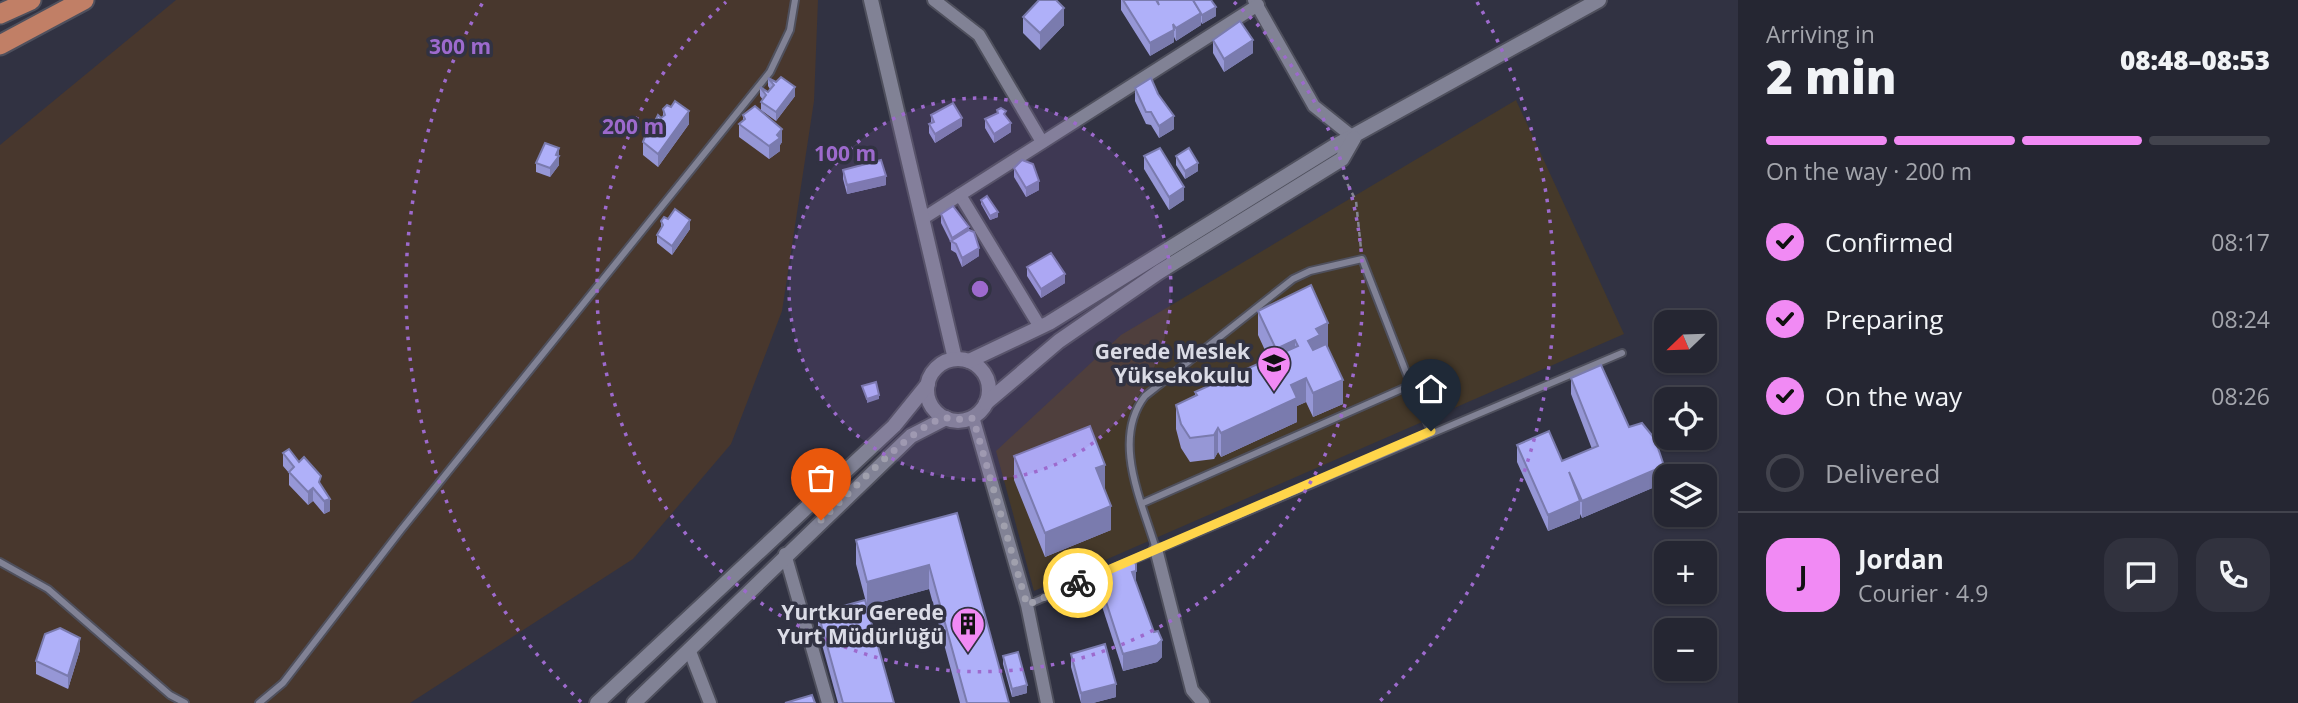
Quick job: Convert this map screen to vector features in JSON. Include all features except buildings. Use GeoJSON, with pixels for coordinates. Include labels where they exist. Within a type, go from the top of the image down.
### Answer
{"type":"FeatureCollection","features":[{"type":"Feature","properties":{"kind":"highway"},"geometry":{"type":"LineString","coordinates":[[0,14],[31,0]]}},
{"type":"Feature","properties":{"kind":"highway"},"geometry":{"type":"LineString","coordinates":[[0,45],[84,0]]}},
{"type":"Feature","properties":{"kind":"street"},"geometry":{"type":"LineString","coordinates":[[871,0],[922,219],[962,360],[985,373],[989,383],[986,403]]}},
{"type":"Feature","properties":{"kind":"street"},"geometry":{"type":"LineString","coordinates":[[934,0],[979,35],[1042,142]]}},
{"type":"Feature","properties":{"kind":"street"},"geometry":{"type":"LineString","coordinates":[[597,703],[894,426],[928,384],[938,367],[962,360],[1040,327],[1333,147],[1354,138],[1599,0]]}},
{"type":"Feature","properties":{"kind":"street"},"geometry":{"type":"LineString","coordinates":[[922,219],[1256,3],[1314,106],[1354,138]]}},
{"type":"Feature","properties":{"kind":"street"},"geometry":{"type":"LineString","coordinates":[[928,384],[931,404],[946,418],[964,421],[973,418],[986,403],[1059,341],[1159,272],[1342,159],[1354,138]]}},
{"type":"Feature","properties":{"kind":"street"},"geometry":{"type":"LineString","coordinates":[[960,195],[1040,327]]}},
{"type":"Feature","properties":{"kind":"street"},"geometry":{"type":"LineString","coordinates":[[634,703],[785,554],[911,436],[946,418]]}},
{"type":"Feature","properties":{"kind":"street"},"geometry":{"type":"LineString","coordinates":[[973,418],[1027,605],[1047,703]]}},
{"type":"Feature","properties":{"kind":"street"},"geometry":{"type":"LineString","coordinates":[[1156,550],[1192,690],[1203,703]]}},
{"type":"Feature","properties":{"kind":"street"},"geometry":{"type":"LineString","coordinates":[[785,554],[828,703]]}},
{"type":"Feature","properties":{"kind":"street"},"geometry":{"type":"LineString","coordinates":[[689,649],[709,703]]}},
{"type":"Feature","properties":{"kind":"lane"},"geometry":{"type":"LineString","coordinates":[[259,703],[283,683],[401,530],[770,72],[790,30],[795,0]]}},
{"type":"Feature","properties":{"kind":"lane"},"geometry":{"type":"LineString","coordinates":[[1156,550],[1129,445],[1130,424],[1135,409],[1145,396],[1293,278],[1310,271],[1362,259],[1381,315],[1431,431]]}},
{"type":"Feature","properties":{"kind":"lane"},"geometry":{"type":"LineString","coordinates":[[1027,605],[1431,431],[1622,353]]}},
{"type":"Feature","properties":{"kind":"lane"},"geometry":{"type":"LineString","coordinates":[[1143,503],[1411,385]]}},
{"type":"Feature","properties":{"kind":"lane"},"geometry":{"type":"LineString","coordinates":[[0,562],[48,589],[170,695],[185,703]]}},
{"type":"Feature","properties":{"kind":"path"},"geometry":{"type":"LineString","coordinates":[[1336,162],[1356,201],[1362,259]]}},
{"type":"Feature","properties":{"kind":"shaded area"},"geometry":{"type":"Polygon","coordinates":[[[176,0],[818,0],[814,101],[782,311],[731,444],[633,559],[410,703],[0,703],[0,145],[176,0]]]}},
{"type":"Feature","properties":{"kind":"shaded area","name":"Gerede Meslek Yüksekokulu"},"geometry":{"type":"Polygon","coordinates":[[[1516,100],[1624,334],[1034,591],[996,451],[1121,335],[1516,100]]]}},
{"type":"Feature","properties":{"kind":"way so far"},"geometry":{"type":"LineString","coordinates":[[821,520],[911,436],[946,418],[955,421],[973,418],[1027,605],[1078,583]]}},
{"type":"Feature","properties":{"kind":"place","name":"Gerede Meslek Yüksekokulu"},"geometry":{"type":"Point","coordinates":[1274,393]}},
{"type":"Feature","properties":{"kind":"place","name":"Yurtkur Gerede Yurt Müdürlüğü"},"geometry":{"type":"Point","coordinates":[968,654]}},
{"type":"Feature","properties":{"kind":"route"},"geometry":{"type":"LineString","coordinates":[[1078,583],[1431,431]]}}]}
